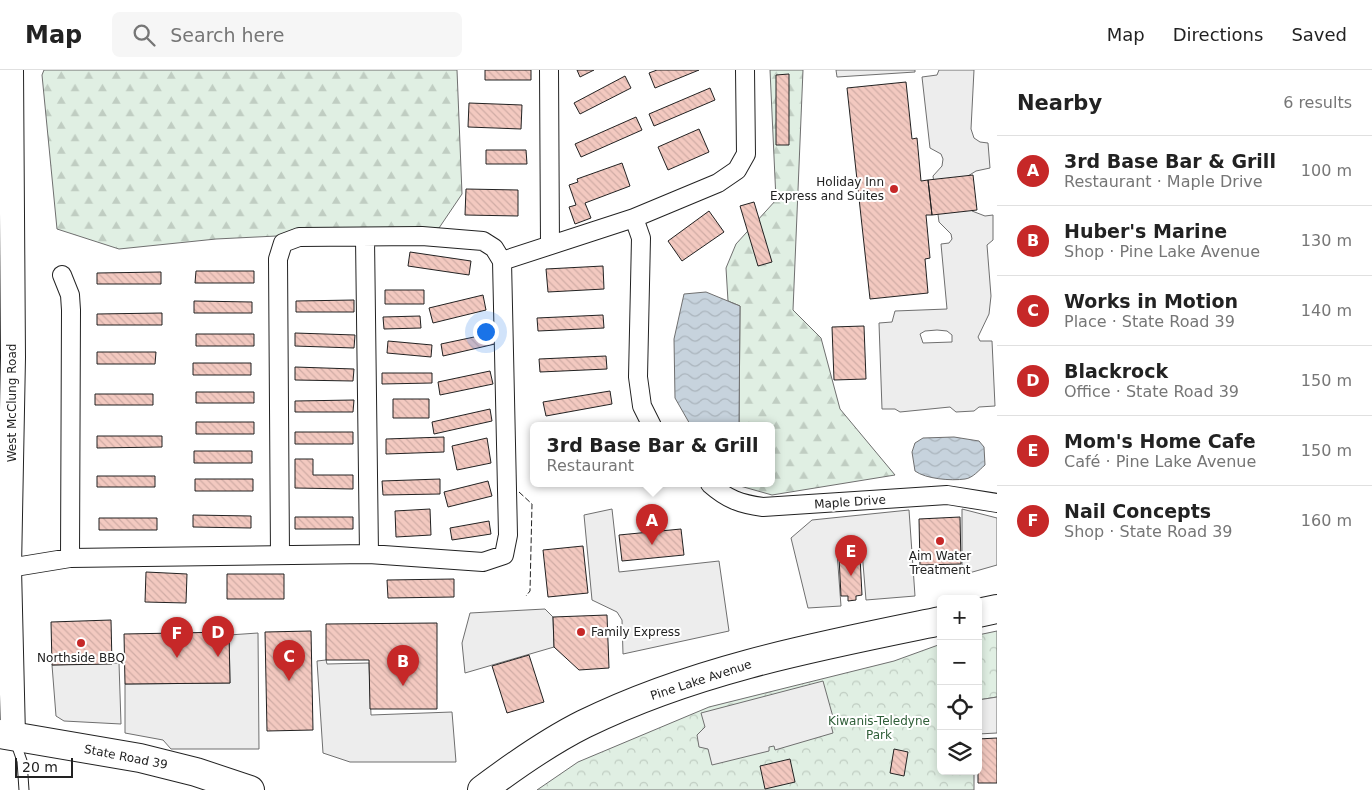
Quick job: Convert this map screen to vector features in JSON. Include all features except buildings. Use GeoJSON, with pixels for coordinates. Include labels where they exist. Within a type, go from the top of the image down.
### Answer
{"type":"FeatureCollection","features":[{"type":"Feature","properties":{"kind":"main road"},"geometry":{"type":"LineString","coordinates":[[982,611],[997,608]]}},
{"type":"Feature","properties":{"kind":"main road","name":"Pine Lake Avenue"},"geometry":{"type":"LineString","coordinates":[[482,790],[509,769],[583,725],[663,690],[717,672],[804,650],[937,621]]}},
{"type":"Feature","properties":{"kind":"main road","name":"State Road 39"},"geometry":{"type":"LineString","coordinates":[[6,735],[140,758],[196,772],[250,790]]}},
{"type":"Feature","properties":{"kind":"street","name":"West McClung Road"},"geometry":{"type":"LineString","coordinates":[[6,735],[13,357],[11,70]]}},
{"type":"Feature","properties":{"kind":"street"},"geometry":{"type":"LineString","coordinates":[[549,70],[550,245]]}},
{"type":"Feature","properties":{"kind":"street"},"geometry":{"type":"LineString","coordinates":[[502,261],[634,218],[718,183],[737,170],[746,154],[745,70]]}},
{"type":"Feature","properties":{"kind":"street"},"geometry":{"type":"LineString","coordinates":[[634,218],[641,238],[638,377],[642,406],[650,422]]}},
{"type":"Feature","properties":{"kind":"street"},"geometry":{"type":"LineString","coordinates":[[9,568],[70,558],[370,554],[483,562],[504,554],[508,534],[502,261],[494,248],[483,241],[422,236],[365,238],[298,237],[284,243],[278,259],[280,555]]}},
{"type":"Feature","properties":{"kind":"street"},"geometry":{"type":"LineString","coordinates":[[365,238],[370,554]]}},
{"type":"Feature","properties":{"kind":"street"},"geometry":{"type":"LineString","coordinates":[[62,275],[70,295],[71,310],[70,558]]}},
{"type":"Feature","properties":{"kind":"street","name":"Maple Drive"},"geometry":{"type":"LineString","coordinates":[[713,487],[725,497],[743,505],[763,507],[946,495],[997,503]]}},
{"type":"Feature","properties":{"kind":"lane"},"geometry":{"type":"LineString","coordinates":[[6,735],[22,761],[24,790]]}},
{"type":"Feature","properties":{"kind":"green space"},"geometry":{"type":"Polygon","coordinates":[[[44,70],[457,70],[462,194],[439,228],[216,239],[119,249],[57,229],[42,75],[44,70]]]}},
{"type":"Feature","properties":{"kind":"green space"},"geometry":{"type":"Polygon","coordinates":[[[770,70],[803,70],[793,310],[821,338],[840,409],[895,475],[772,495],[744,487],[775,487],[775,422],[739,422],[740,306],[728,301],[726,268],[736,244],[776,200],[770,70]]]}},
{"type":"Feature","properties":{"kind":"green space"},"geometry":{"type":"Polygon","coordinates":[[[997,631],[997,697],[982,699],[982,640],[982,634],[997,631]]]}},
{"type":"Feature","properties":{"kind":"green space","name":"Kiwanis-Teledyne Park"},"geometry":{"type":"Polygon","coordinates":[[[937,645],[937,775],[974,775],[974,790],[537,790],[578,762],[709,707],[894,661],[937,645]]]}},
{"type":"Feature","properties":{"kind":"shaded area"},"geometry":{"type":"Polygon","coordinates":[[[836,70],[915,70],[915,72],[837,77],[836,70]]]}},
{"type":"Feature","properties":{"kind":"shaded area"},"geometry":{"type":"Polygon","coordinates":[[[939,70],[974,70],[971,129],[974,138],[980,142],[988,143],[990,168],[976,171],[968,176],[972,211],[985,216],[993,215],[993,240],[987,245],[991,296],[989,314],[978,337],[980,341],[992,341],[995,406],[979,407],[974,411],[956,412],[950,407],[900,412],[895,409],[882,409],[879,323],[892,322],[895,311],[947,309],[941,244],[949,243],[952,239],[951,234],[939,222],[933,176],[942,166],[943,159],[941,154],[930,148],[922,77],[937,75],[939,70]],[[925,331],[920,334],[923,343],[952,342],[952,335],[947,331],[925,331]]]}},
{"type":"Feature","properties":{"kind":"shaded area"},"geometry":{"type":"Polygon","coordinates":[[[612,509],[619,572],[719,561],[729,631],[623,654],[622,620],[617,612],[592,600],[584,515],[612,509]]]}},
{"type":"Feature","properties":{"kind":"shaded area"},"geometry":{"type":"Polygon","coordinates":[[[962,509],[997,518],[997,565],[962,575],[962,509]]]}},
{"type":"Feature","properties":{"kind":"shaded area"},"geometry":{"type":"Polygon","coordinates":[[[909,510],[915,596],[866,600],[862,551],[837,552],[841,606],[808,608],[791,538],[812,520],[909,510]]]}},
{"type":"Feature","properties":{"kind":"shaded area"},"geometry":{"type":"Polygon","coordinates":[[[545,609],[553,617],[554,647],[465,673],[462,643],[470,613],[545,609]]]}},
{"type":"Feature","properties":{"kind":"shaded area"},"geometry":{"type":"Polygon","coordinates":[[[258,633],[259,749],[171,749],[163,740],[125,733],[125,684],[230,683],[229,635],[258,633]]]}},
{"type":"Feature","properties":{"kind":"shaded area"},"geometry":{"type":"Polygon","coordinates":[[[326,660],[327,664],[369,663],[371,715],[452,712],[456,762],[350,762],[323,753],[317,661],[326,660]]]}},
{"type":"Feature","properties":{"kind":"shaded area"},"geometry":{"type":"Polygon","coordinates":[[[119,663],[121,724],[64,721],[56,716],[52,665],[119,663]]]}},
{"type":"Feature","properties":{"kind":"shaded area"},"geometry":{"type":"Polygon","coordinates":[[[823,681],[833,717],[830,721],[833,733],[775,750],[774,746],[769,747],[769,751],[712,765],[708,749],[699,747],[697,735],[705,727],[701,713],[823,681]]]}},
{"type":"Feature","properties":{"kind":"shaded area"},"geometry":{"type":"Polygon","coordinates":[[[997,697],[997,733],[982,734],[982,699],[997,697]]]}},
{"type":"Feature","properties":{"kind":"water"},"geometry":{"type":"Polygon","coordinates":[[[706,292],[740,306],[739,422],[689,422],[675,398],[674,339],[684,294],[706,292]]]}},
{"type":"Feature","properties":{"kind":"water"},"geometry":{"type":"Polygon","coordinates":[[[954,437],[979,441],[984,447],[985,465],[971,477],[965,479],[932,478],[915,471],[912,452],[915,443],[923,438],[954,437]]]}},
{"type":"Feature","properties":{"kind":"fence"},"geometry":{"type":"LineString","coordinates":[[519,492],[532,504],[530,591],[526,596]]}},
{"type":"Feature","properties":{"kind":"place","name":"Holiday Inn Express and Suites"},"geometry":{"type":"Point","coordinates":[894,189]}},
{"type":"Feature","properties":{"kind":"place","name":"Aim Water Treatment"},"geometry":{"type":"Point","coordinates":[940,541]}},
{"type":"Feature","properties":{"kind":"place","name":"3rd Base Bar & Grill"},"geometry":{"type":"Point","coordinates":[652,545]}},
{"type":"Feature","properties":{"kind":"place","name":"Mom's Home Cafe"},"geometry":{"type":"Point","coordinates":[851,576]}},
{"type":"Feature","properties":{"kind":"place","name":"Family Express"},"geometry":{"type":"Point","coordinates":[581,632]}},
{"type":"Feature","properties":{"kind":"place","name":"Northside BBQ"},"geometry":{"type":"Point","coordinates":[81,643]}},
{"type":"Feature","properties":{"kind":"place","name":"Blackrock"},"geometry":{"type":"Point","coordinates":[218,657]}},
{"type":"Feature","properties":{"kind":"place","name":"Nail Concepts"},"geometry":{"type":"Point","coordinates":[177,658]}},
{"type":"Feature","properties":{"kind":"place","name":"Works in Motion"},"geometry":{"type":"Point","coordinates":[289,681]}},
{"type":"Feature","properties":{"kind":"place","name":"Huber's Marine"},"geometry":{"type":"Point","coordinates":[403,686]}}]}
